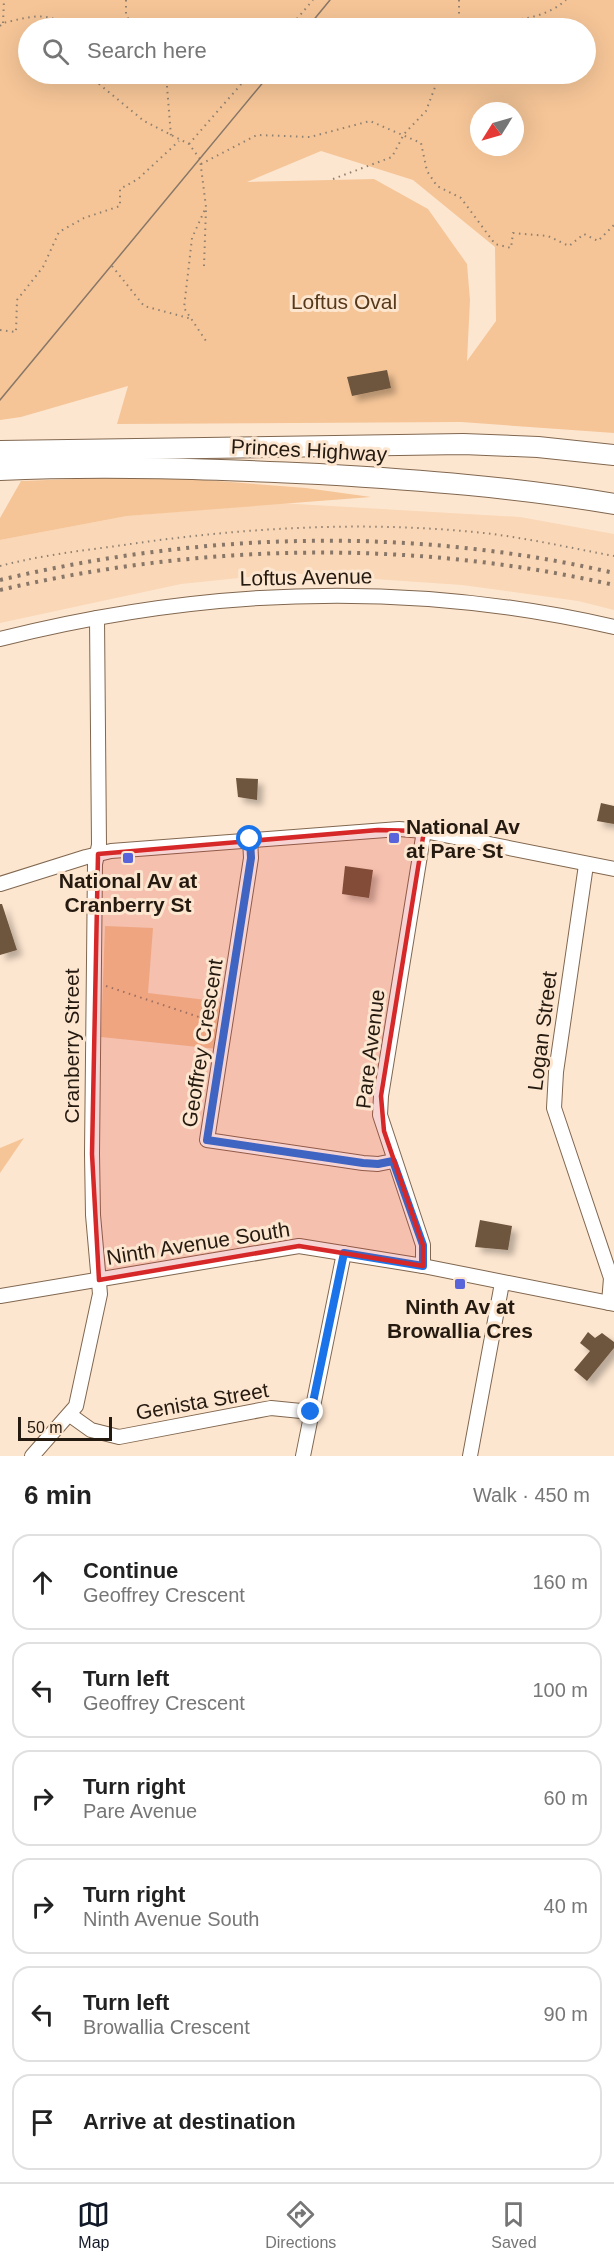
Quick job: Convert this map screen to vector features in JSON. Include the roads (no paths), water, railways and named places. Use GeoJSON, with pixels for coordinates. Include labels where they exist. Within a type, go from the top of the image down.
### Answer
{"type":"FeatureCollection","features":[{"type":"Feature","properties":{"kind":"highway","name":"Princes Highway"},"geometry":{"type":"LineString","coordinates":[[0,451],[463,444],[538,447],[614,455]]}},
{"type":"Feature","properties":{"kind":"highway","name":"Princes Highway"},"geometry":{"type":"LineString","coordinates":[[0,470],[146,467],[224,469],[389,479],[542,492],[614,504]]}},
{"type":"Feature","properties":{"kind":"highway"},"geometry":{"type":"LineString","coordinates":[[542,492],[614,492]]}},
{"type":"Feature","properties":{"kind":"street","name":"Loftus Avenue"},"geometry":{"type":"LineString","coordinates":[[0,639],[167,606],[240,598],[367,596],[428,598],[511,608],[614,627]]}},
{"type":"Feature","properties":{"kind":"street","name":"Cranberry Street"},"geometry":{"type":"LineString","coordinates":[[32,1456],[76,1406],[99,1310],[99,1280],[93,1215],[93,982],[95,864],[98,854],[97,618]]}},
{"type":"Feature","properties":{"kind":"street"},"geometry":{"type":"LineString","coordinates":[[0,884],[98,854],[250,839],[399,829],[424,831],[614,869]]}},
{"type":"Feature","properties":{"kind":"street","name":"Pare Avenue"},"geometry":{"type":"LineString","coordinates":[[423,1266],[423,1245],[393,1161],[380,1115],[381,1096],[424,831]]}},
{"type":"Feature","properties":{"kind":"street","name":"Geoffrey Crescent"},"geometry":{"type":"LineString","coordinates":[[250,839],[251,858],[207,1140],[363,1163],[378,1164],[393,1161]]}},
{"type":"Feature","properties":{"kind":"street","name":"Logan Street"},"geometry":{"type":"LineString","coordinates":[[586,865],[556,1072],[554,1108],[611,1278],[612,1303]]}},
{"type":"Feature","properties":{"kind":"street","name":"Ninth Avenue South"},"geometry":{"type":"LineString","coordinates":[[0,1296],[298,1246],[423,1266],[612,1303]]}},
{"type":"Feature","properties":{"kind":"street"},"geometry":{"type":"LineString","coordinates":[[303,1456],[344,1253]]}},
{"type":"Feature","properties":{"kind":"street"},"geometry":{"type":"LineString","coordinates":[[470,1456],[502,1283]]}},
{"type":"Feature","properties":{"kind":"street","name":"Genista Street"},"geometry":{"type":"LineString","coordinates":[[70,1415],[91,1430],[118,1437],[271,1408],[311,1412]]}},
{"type":"Feature","properties":{"kind":"tram line"},"geometry":{"type":"LineString","coordinates":[[315,18],[330,0]]}},
{"type":"Feature","properties":{"kind":"tram line"},"geometry":{"type":"LineString","coordinates":[[0,400],[262,84]]}},
{"type":"Feature","properties":{"kind":"railway"},"geometry":{"type":"LineString","coordinates":[[0,580],[76,564],[152,552],[229,544],[307,541],[384,542],[461,548],[538,558],[614,573]]}},
{"type":"Feature","properties":{"kind":"railway"},"geometry":{"type":"LineString","coordinates":[[0,590],[76,574],[152,563],[229,556],[307,553],[384,554],[461,560],[538,570],[614,585]]}},
{"type":"Feature","properties":{"kind":"place","name":"National Av at Pare St"},"geometry":{"type":"Point","coordinates":[394,838]}},
{"type":"Feature","properties":{"kind":"place","name":"National Av at Cranberry St"},"geometry":{"type":"Point","coordinates":[128,858]}},
{"type":"Feature","properties":{"kind":"place","name":"Ninth Av at Browallia Cres"},"geometry":{"type":"Point","coordinates":[460,1284]}},
{"type":"Feature","properties":{"kind":"park label","name":"Loftus Oval"},"geometry":{"type":"Point","coordinates":[344,301]}}]}
